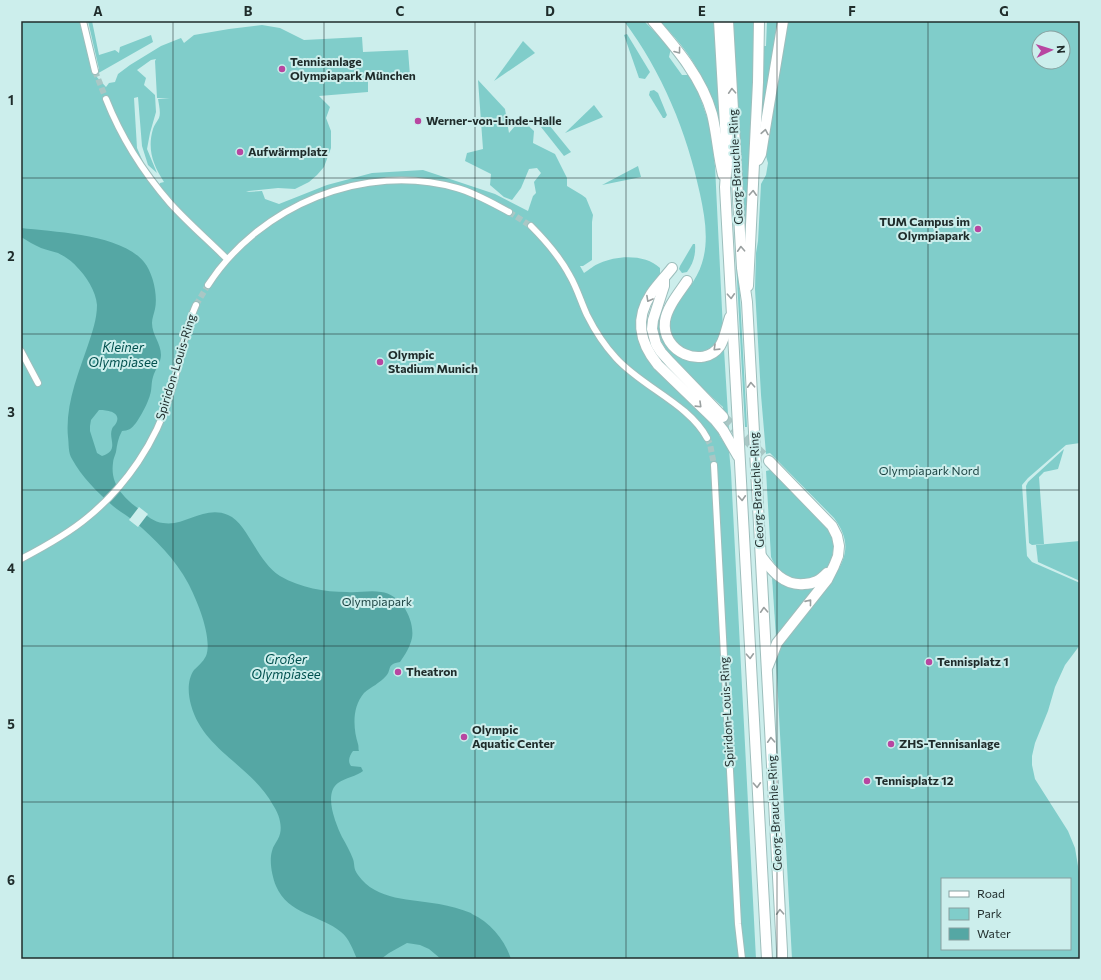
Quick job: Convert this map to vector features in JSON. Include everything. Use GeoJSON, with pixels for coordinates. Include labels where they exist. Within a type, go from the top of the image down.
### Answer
{"type":"FeatureCollection","features":[{"type":"Feature","properties":{"kind":"highway"},"geometry":{"type":"LineString","coordinates":[[652,21],[674,45],[688,64],[706,97],[712,114],[725,187]]}},
{"type":"Feature","properties":{"kind":"highway","name":"Georg-Brauchle-Ring"},"geometry":{"type":"LineString","coordinates":[[719,21],[727,160],[725,187],[766,957]]}},
{"type":"Feature","properties":{"kind":"highway","name":"Georg-Brauchle-Ring"},"geometry":{"type":"LineString","coordinates":[[728,21],[742,268],[747,302],[783,956]]}},
{"type":"Feature","properties":{"kind":"highway"},"geometry":{"type":"LineString","coordinates":[[747,302],[750,267],[759,21]]}},
{"type":"Feature","properties":{"kind":"highway"},"geometry":{"type":"LineString","coordinates":[[754,169],[761,154],[783,21]]}},
{"type":"Feature","properties":{"kind":"highway"},"geometry":{"type":"LineString","coordinates":[[672,268],[659,283],[647,301],[641,316],[641,332],[646,349],[658,365],[723,430],[740,459]]}},
{"type":"Feature","properties":{"kind":"highway"},"geometry":{"type":"LineString","coordinates":[[664,279],[664,286],[652,329],[654,337],[661,352],[724,417]]}},
{"type":"Feature","properties":{"kind":"highway"},"geometry":{"type":"LineString","coordinates":[[657,310],[687,281],[669,309],[665,321],[666,334],[673,347],[688,356],[694,357],[703,356],[712,352],[720,345],[732,313]]}},
{"type":"Feature","properties":{"kind":"highway"},"geometry":{"type":"LineString","coordinates":[[767,670],[777,643],[827,580],[838,556],[839,546],[837,536],[832,526],[769,460]]}},
{"type":"Feature","properties":{"kind":"highway"},"geometry":{"type":"LineString","coordinates":[[761,556],[774,573],[783,580],[792,583],[800,584],[817,581],[831,571]]}},
{"type":"Feature","properties":{"kind":"street"},"geometry":{"type":"LineString","coordinates":[[83,21],[95,71]]}},
{"type":"Feature","properties":{"kind":"street"},"geometry":{"type":"LineString","coordinates":[[106,99],[127,144],[154,184],[170,203],[227,259]]}},
{"type":"Feature","properties":{"kind":"street"},"geometry":{"type":"LineString","coordinates":[[208,285],[227,259],[239,246],[277,216],[315,197],[367,183],[409,180],[457,188],[481,197],[509,212]]}},
{"type":"Feature","properties":{"kind":"street"},"geometry":{"type":"LineString","coordinates":[[531,226],[556,253],[570,276],[593,326],[617,359],[639,378],[685,411],[703,429],[707,438]]}},
{"type":"Feature","properties":{"kind":"street","name":"Spiridon-Louis-Ring"},"geometry":{"type":"LineString","coordinates":[[21,559],[66,534],[101,506],[124,481],[144,452],[163,416],[171,394],[186,332],[196,305]]}},
{"type":"Feature","properties":{"kind":"street"},"geometry":{"type":"LineString","coordinates":[[21,351],[38,383]]}},
{"type":"Feature","properties":{"kind":"street","name":"Spiridon-Louis-Ring"},"geometry":{"type":"LineString","coordinates":[[714,465],[738,924],[742,959]]}},
{"type":"Feature","properties":{"kind":"green space","name":"Olympiapark"},"geometry":{"type":"Polygon","coordinates":[[[21,21],[80,21],[92,73],[99,69],[88,21],[92,21],[99,55],[115,50],[119,53],[120,47],[151,35],[153,42],[95,75],[106,87],[109,83],[115,82],[118,74],[130,65],[161,46],[181,38],[184,43],[194,35],[229,29],[262,25],[280,28],[304,40],[362,37],[363,52],[408,50],[410,76],[368,80],[368,92],[319,96],[330,107],[326,118],[331,131],[331,148],[324,167],[309,182],[295,189],[278,188],[246,192],[262,191],[265,199],[279,204],[327,185],[372,173],[423,170],[495,194],[528,211],[533,196],[536,193],[534,182],[541,173],[537,168],[529,169],[521,188],[512,200],[504,197],[490,185],[491,174],[465,161],[467,153],[483,149],[478,80],[505,109],[509,133],[521,119],[534,131],[533,143],[555,154],[567,178],[567,186],[586,198],[593,215],[592,260],[583,266],[580,266],[584,273],[607,260],[623,257],[647,260],[660,268],[660,276],[638,314],[637,334],[644,353],[657,370],[720,434],[719,435],[729,450],[756,959],[21,959],[21,21]],[[156,59],[151,60],[137,70],[146,78],[144,85],[155,95],[156,112],[147,149],[157,173],[148,165],[142,146],[138,97],[134,98],[137,148],[144,164],[159,186],[160,183],[164,182],[152,157],[151,136],[153,128],[160,116],[158,99],[170,98],[157,98],[156,59]]]}},
{"type":"Feature","properties":{"kind":"green space"},"geometry":{"type":"Polygon","coordinates":[[[624,21],[644,21],[671,48],[669,57],[682,75],[689,75],[699,94],[710,126],[715,166],[723,330],[719,341],[712,348],[698,353],[691,353],[672,341],[668,322],[672,312],[697,276],[704,255],[706,229],[695,171],[671,103],[650,61],[624,21]]]}},
{"type":"Feature","properties":{"kind":"green space"},"geometry":{"type":"Polygon","coordinates":[[[659,21],[714,21],[719,130],[712,103],[700,73],[675,37],[659,21]]]}},
{"type":"Feature","properties":{"kind":"green space"},"geometry":{"type":"Polygon","coordinates":[[[723,21],[725,21],[747,427],[745,427],[723,21]]]}},
{"type":"Feature","properties":{"kind":"green space"},"geometry":{"type":"Polygon","coordinates":[[[733,21],[754,21],[755,47],[745,252],[733,21]]]}},
{"type":"Feature","properties":{"kind":"green space"},"geometry":{"type":"Polygon","coordinates":[[[767,21],[780,21],[760,131],[764,46],[766,46],[767,21]]]}},
{"type":"Feature","properties":{"kind":"green space","name":"Olympiapark Nord"},"geometry":{"type":"Polygon","coordinates":[[[788,21],[1080,21],[1080,443],[1066,445],[1022,485],[1027,556],[1032,562],[1080,583],[1080,645],[1065,665],[1055,687],[1048,711],[1035,743],[1032,756],[1032,765],[1035,779],[1068,831],[1075,848],[1080,878],[1080,959],[792,959],[776,659],[779,648],[840,567],[845,553],[845,539],[834,518],[770,453],[766,454],[755,289],[761,184],[766,175],[768,163],[766,156],[788,21]]]}},
{"type":"Feature","properties":{"kind":"green space"},"geometry":{"type":"Polygon","coordinates":[[[627,34],[650,72],[645,79],[639,78],[624,35],[627,34]]]}},
{"type":"Feature","properties":{"kind":"green space"},"geometry":{"type":"Polygon","coordinates":[[[523,41],[535,53],[494,81],[523,41]]]}},
{"type":"Feature","properties":{"kind":"green space"},"geometry":{"type":"Polygon","coordinates":[[[654,90],[658,93],[667,115],[665,118],[663,118],[649,95],[650,91],[654,90]]]}},
{"type":"Feature","properties":{"kind":"green space"},"geometry":{"type":"Polygon","coordinates":[[[594,105],[603,117],[565,133],[594,105]]]}},
{"type":"Feature","properties":{"kind":"green space"},"geometry":{"type":"Polygon","coordinates":[[[545,120],[571,152],[564,156],[541,127],[540,125],[545,120]]]}},
{"type":"Feature","properties":{"kind":"green space"},"geometry":{"type":"Polygon","coordinates":[[[638,166],[641,177],[602,185],[638,166]]]}},
{"type":"Feature","properties":{"kind":"green space"},"geometry":{"type":"Polygon","coordinates":[[[693,244],[695,244],[695,248],[691,266],[687,272],[682,273],[679,269],[680,266],[693,244]]]}},
{"type":"Feature","properties":{"kind":"green space"},"geometry":{"type":"Polygon","coordinates":[[[663,308],[665,309],[662,319],[685,358],[722,347],[724,349],[729,431],[724,426],[723,407],[678,364],[664,346],[660,338],[658,326],[663,308]]]}},
{"type":"Feature","properties":{"kind":"green space"},"geometry":{"type":"Polygon","coordinates":[[[1064,449],[1058,469],[1044,472],[1039,477],[1044,544],[1032,545],[1029,543],[1026,486],[1028,482],[1064,449]]]}},
{"type":"Feature","properties":{"kind":"green space"},"geometry":{"type":"Polygon","coordinates":[[[770,470],[814,513],[829,531],[832,538],[833,549],[831,560],[825,570],[814,578],[788,578],[779,570],[771,557],[766,471],[770,470]]]}},
{"type":"Feature","properties":{"kind":"green space"},"geometry":{"type":"Polygon","coordinates":[[[1080,541],[1080,581],[1038,562],[1036,545],[1080,541]]]}},
{"type":"Feature","properties":{"kind":"green space"},"geometry":{"type":"Polygon","coordinates":[[[772,577],[816,585],[817,587],[776,637],[772,577]]]}},
{"type":"Feature","properties":{"kind":"water","name":"Großer Olympiasee"},"geometry":{"type":"Polygon","coordinates":[[[21,228],[69,233],[104,240],[120,245],[134,253],[144,262],[150,272],[156,297],[152,327],[160,347],[161,358],[153,377],[151,393],[147,403],[133,427],[122,431],[113,462],[113,471],[116,484],[119,490],[129,501],[151,518],[163,523],[179,522],[203,514],[211,513],[228,515],[235,519],[241,526],[265,562],[280,576],[296,584],[321,590],[338,592],[381,592],[395,598],[405,609],[411,624],[411,641],[400,662],[393,664],[388,674],[381,681],[364,693],[357,705],[355,731],[359,751],[353,751],[349,762],[351,766],[361,767],[363,771],[341,781],[334,788],[331,794],[331,801],[334,817],[354,861],[355,870],[366,884],[374,890],[384,894],[443,905],[471,913],[479,917],[496,932],[505,945],[511,959],[441,959],[429,949],[420,945],[407,943],[381,959],[357,959],[349,941],[341,932],[333,926],[297,909],[281,896],[276,886],[271,864],[272,849],[280,835],[281,830],[277,813],[264,791],[206,734],[197,721],[191,705],[189,696],[190,678],[194,670],[205,658],[208,648],[206,629],[192,590],[183,574],[164,550],[143,529],[113,506],[96,490],[80,472],[70,454],[68,414],[73,390],[95,321],[97,305],[95,294],[87,279],[70,260],[58,253],[41,248],[21,237],[21,228]],[[99,410],[91,420],[90,431],[97,453],[102,456],[111,451],[111,433],[112,428],[117,422],[117,418],[114,413],[99,410]]]}},
{"type":"Feature","properties":{"kind":"pier"},"geometry":{"type":"Polygon","coordinates":[[[139,507],[148,514],[138,527],[129,520],[139,507]]]}},
{"type":"Feature","properties":{"kind":"tunnel"},"geometry":{"type":"LineString","coordinates":[[95,71],[106,99]]}},
{"type":"Feature","properties":{"kind":"tunnel"},"geometry":{"type":"LineString","coordinates":[[509,212],[531,226]]}},
{"type":"Feature","properties":{"kind":"tunnel"},"geometry":{"type":"LineString","coordinates":[[196,305],[208,285]]}},
{"type":"Feature","properties":{"kind":"tunnel"},"geometry":{"type":"LineString","coordinates":[[723,417],[769,461]]}},
{"type":"Feature","properties":{"kind":"tunnel"},"geometry":{"type":"LineString","coordinates":[[707,438],[710,444],[714,465]]}},
{"type":"Feature","properties":{"kind":"place","name":"Tennisanlage Olympiapark München"},"geometry":{"type":"Point","coordinates":[282,69]}},
{"type":"Feature","properties":{"kind":"place","name":"Werner-von-Linde-Halle"},"geometry":{"type":"Point","coordinates":[418,121]}},
{"type":"Feature","properties":{"kind":"place","name":"Aufwärmplatz"},"geometry":{"type":"Point","coordinates":[240,152]}},
{"type":"Feature","properties":{"kind":"place","name":"TUM Campus im Olympiapark"},"geometry":{"type":"Point","coordinates":[978,229]}},
{"type":"Feature","properties":{"kind":"place","name":"Olympic Stadium Munich"},"geometry":{"type":"Point","coordinates":[380,362]}},
{"type":"Feature","properties":{"kind":"place","name":"Tennisplatz 1"},"geometry":{"type":"Point","coordinates":[929,662]}},
{"type":"Feature","properties":{"kind":"place","name":"Theatron"},"geometry":{"type":"Point","coordinates":[398,672]}},
{"type":"Feature","properties":{"kind":"place","name":"Olympic Aquatic Center"},"geometry":{"type":"Point","coordinates":[464,737]}},
{"type":"Feature","properties":{"kind":"place","name":"ZHS-Tennisanlage"},"geometry":{"type":"Point","coordinates":[891,744]}},
{"type":"Feature","properties":{"kind":"place","name":"Tennisplatz 12"},"geometry":{"type":"Point","coordinates":[867,781]}},
{"type":"Feature","properties":{"kind":"water label","name":"Kleiner Olympiasee"},"geometry":{"type":"Point","coordinates":[123,354]}}]}
